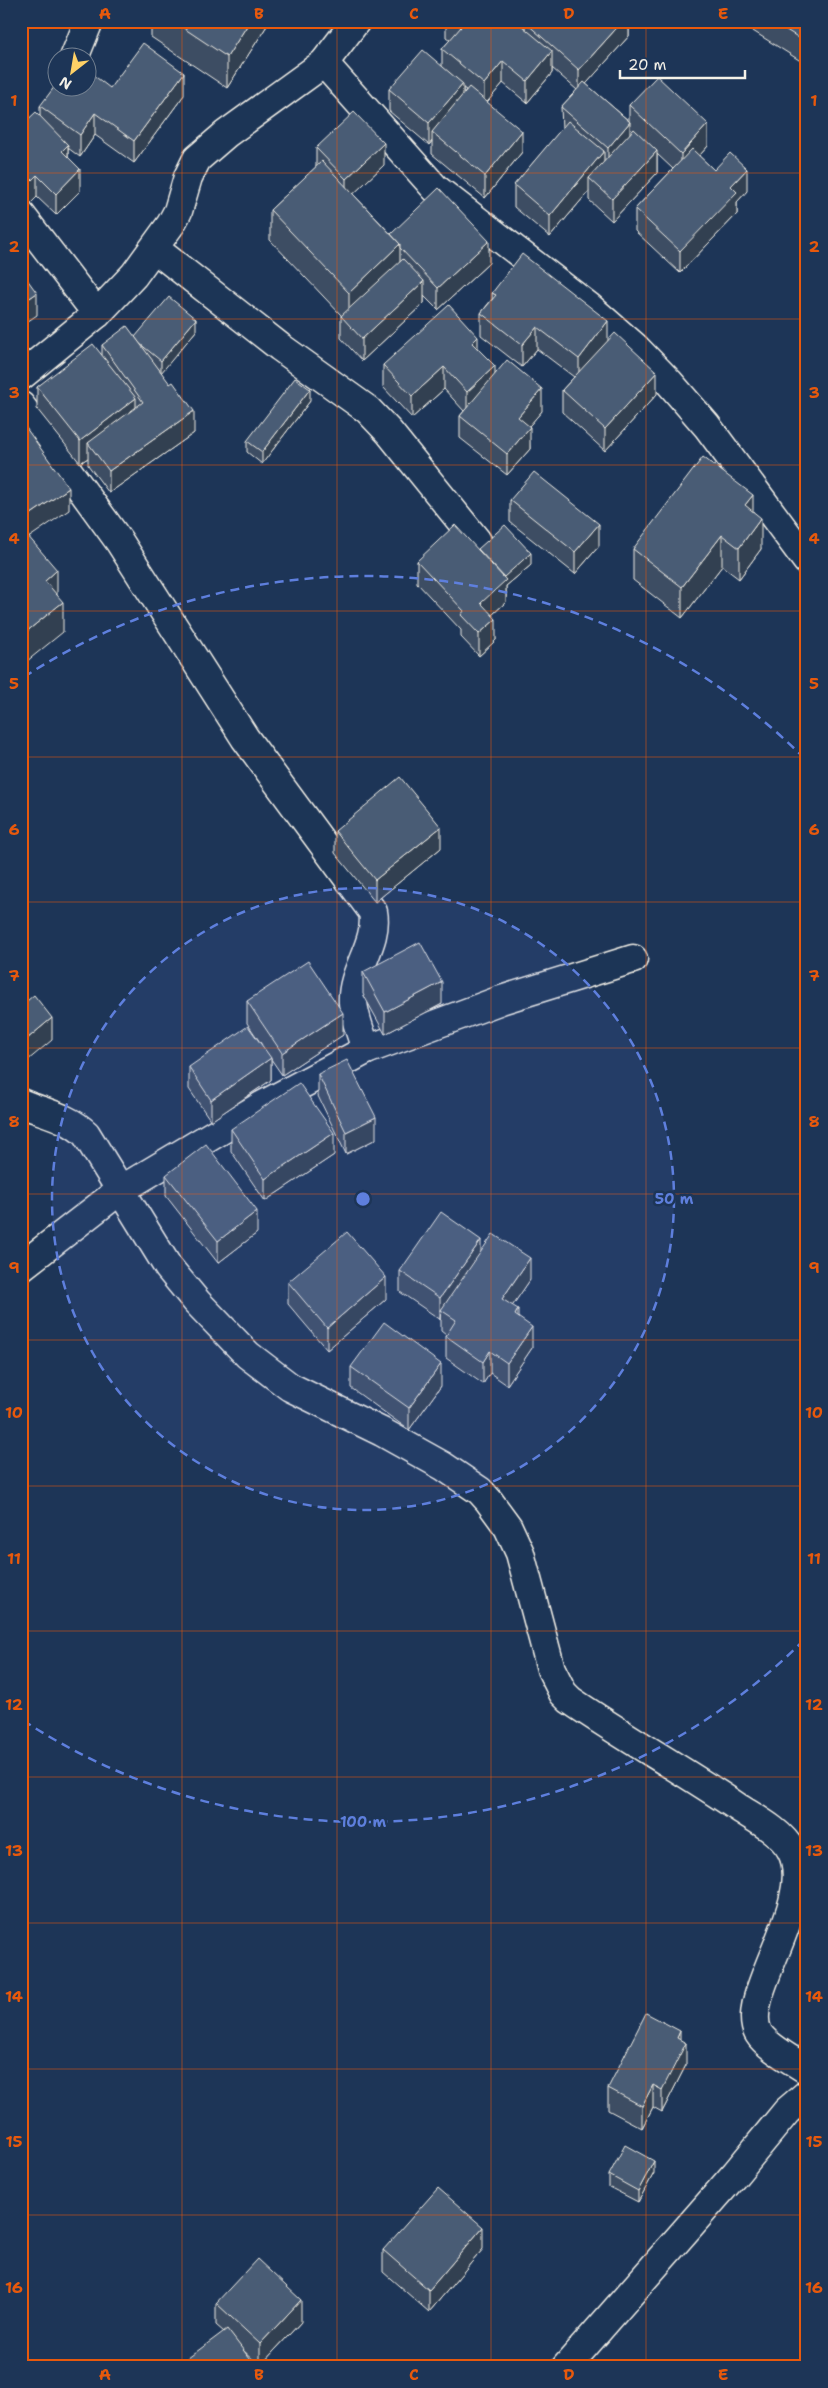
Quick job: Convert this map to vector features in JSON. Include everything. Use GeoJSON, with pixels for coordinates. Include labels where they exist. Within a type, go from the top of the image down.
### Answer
{"type":"FeatureCollection","features":[{"type":"Feature","properties":{"kind":"street"},"geometry":{"type":"LineString","coordinates":[[78,48],[89,21]]}},
{"type":"Feature","properties":{"kind":"street"},"geometry":{"type":"LineString","coordinates":[[21,376],[97,314],[118,293],[154,249],[178,211],[188,177],[197,159],[226,134],[324,63],[356,21]]}},
{"type":"Feature","properties":{"kind":"street"},"geometry":{"type":"LineString","coordinates":[[324,63],[435,188],[588,306],[635,347],[669,382],[707,426],[807,561]]}},
{"type":"Feature","properties":{"kind":"street"},"geometry":{"type":"LineString","coordinates":[[21,215],[97,314]]}},
{"type":"Feature","properties":{"kind":"street"},"geometry":{"type":"LineString","coordinates":[[154,249],[280,347],[368,410],[390,432],[477,541]]}},
{"type":"Feature","properties":{"kind":"street"},"geometry":{"type":"LineString","coordinates":[[21,406],[119,541],[245,738],[373,912],[375,923],[372,937],[353,1001],[366,1050]]}},
{"type":"Feature","properties":{"kind":"street"},"geometry":{"type":"LineString","coordinates":[[21,1267],[119,1191],[264,1104],[366,1050],[501,1000],[633,959]]}},
{"type":"Feature","properties":{"kind":"street"},"geometry":{"type":"LineString","coordinates":[[21,1103],[75,1124],[95,1146],[119,1191],[168,1267],[197,1302],[248,1356],[290,1388],[382,1432],[443,1466],[480,1491],[508,1527],[520,1553],[551,1670],[563,1693],[570,1700],[730,1802],[777,1834],[790,1848],[798,1864],[797,1886],[787,1921],[760,1994],[754,2020],[760,2036],[807,2070]]}},
{"type":"Feature","properties":{"kind":"street"},"geometry":{"type":"LineString","coordinates":[[566,2367],[787,2111],[807,2094]]}},
{"type":"Feature","properties":{"kind":"building"},"geometry":{"type":"Polygon","coordinates":[[[173,21],[250,21],[227,57],[173,21]]]}},
{"type":"Feature","properties":{"kind":"building"},"geometry":{"type":"Polygon","coordinates":[[[454,21],[516,21],[552,51],[527,81],[503,61],[484,84],[442,49],[461,27],[454,21]]]}},
{"type":"Feature","properties":{"kind":"building"},"geometry":{"type":"Polygon","coordinates":[[[526,21],[623,21],[579,70],[526,21]]]}},
{"type":"Feature","properties":{"kind":"building"},"geometry":{"type":"Polygon","coordinates":[[[772,21],[807,21],[807,43],[772,21]]]}},
{"type":"Feature","properties":{"kind":"building"},"geometry":{"type":"Polygon","coordinates":[[[143,43],[184,73],[134,141],[95,113],[80,135],[40,106],[48,95],[48,98],[98,98],[98,79],[110,88],[143,43]]]}},
{"type":"Feature","properties":{"kind":"building"},"geometry":{"type":"Polygon","coordinates":[[[423,50],[463,84],[429,123],[389,89],[423,50]]]}},
{"type":"Feature","properties":{"kind":"building"},"geometry":{"type":"Polygon","coordinates":[[[657,76],[708,124],[681,154],[629,105],[657,76]]]}},
{"type":"Feature","properties":{"kind":"building"},"geometry":{"type":"Polygon","coordinates":[[[584,82],[630,122],[608,148],[561,107],[584,82]]]}},
{"type":"Feature","properties":{"kind":"building"},"geometry":{"type":"Polygon","coordinates":[[[469,87],[522,131],[485,176],[432,132],[469,87]]]}},
{"type":"Feature","properties":{"kind":"building"},"geometry":{"type":"Polygon","coordinates":[[[36,112],[68,145],[62,151],[80,169],[56,194],[37,175],[28,184],[21,177],[21,126],[36,112]]]}},
{"type":"Feature","properties":{"kind":"building"},"geometry":{"type":"Polygon","coordinates":[[[354,112],[384,143],[346,179],[316,148],[354,112]]]}},
{"type":"Feature","properties":{"kind":"building"},"geometry":{"type":"Polygon","coordinates":[[[568,121],[604,151],[550,216],[514,185],[568,121]]]}},
{"type":"Feature","properties":{"kind":"building"},"geometry":{"type":"Polygon","coordinates":[[[634,129],[657,151],[612,199],[589,178],[634,129]]]}},
{"type":"Feature","properties":{"kind":"building"},"geometry":{"type":"Polygon","coordinates":[[[692,149],[714,170],[730,153],[747,169],[731,186],[737,192],[680,251],[635,209],[692,149]]]}},
{"type":"Feature","properties":{"kind":"building"},"geometry":{"type":"Polygon","coordinates":[[[322,161],[400,244],[349,293],[270,210],[322,161]]]}},
{"type":"Feature","properties":{"kind":"building"},"geometry":{"type":"Polygon","coordinates":[[[439,188],[489,241],[438,288],[400,248],[400,244],[391,234],[439,188]]]}},
{"type":"Feature","properties":{"kind":"building"},"geometry":{"type":"Polygon","coordinates":[[[522,254],[608,321],[579,359],[537,327],[522,345],[481,313],[496,295],[492,293],[522,254]]]}},
{"type":"Feature","properties":{"kind":"building"},"geometry":{"type":"Polygon","coordinates":[[[403,259],[424,281],[362,339],[341,316],[403,259]]]}},
{"type":"Feature","properties":{"kind":"building"},"geometry":{"type":"Polygon","coordinates":[[[21,271],[37,293],[21,304],[21,271]]]}},
{"type":"Feature","properties":{"kind":"building"},"geometry":{"type":"Polygon","coordinates":[[[169,297],[196,319],[161,361],[139,343],[135,337],[169,297]]]}},
{"type":"Feature","properties":{"kind":"building"},"geometry":{"type":"Polygon","coordinates":[[[449,305],[478,337],[472,343],[495,366],[467,392],[444,367],[412,396],[383,365],[449,305]]]}},
{"type":"Feature","properties":{"kind":"building"},"geometry":{"type":"Polygon","coordinates":[[[127,326],[170,384],[173,382],[194,411],[109,471],[88,443],[143,402],[102,345],[127,326]]]}},
{"type":"Feature","properties":{"kind":"building"},"geometry":{"type":"Polygon","coordinates":[[[615,333],[657,372],[605,429],[562,390],[615,333]]]}},
{"type":"Feature","properties":{"kind":"building"},"geometry":{"type":"Polygon","coordinates":[[[93,344],[136,398],[80,441],[37,387],[93,344]]]}},
{"type":"Feature","properties":{"kind":"building"},"geometry":{"type":"Polygon","coordinates":[[[507,360],[542,389],[518,417],[530,427],[507,454],[460,416],[507,360]]]}},
{"type":"Feature","properties":{"kind":"building"},"geometry":{"type":"Polygon","coordinates":[[[295,378],[310,389],[262,452],[247,441],[295,378]]]}},
{"type":"Feature","properties":{"kind":"building"},"geometry":{"type":"Polygon","coordinates":[[[21,421],[69,488],[21,521],[21,421]]]}},
{"type":"Feature","properties":{"kind":"building"},"geometry":{"type":"Polygon","coordinates":[[[703,457],[753,495],[745,505],[761,518],[739,548],[722,535],[682,587],[633,549],[703,457]]]}},
{"type":"Feature","properties":{"kind":"building"},"geometry":{"type":"Polygon","coordinates":[[[534,472],[599,524],[575,552],[510,500],[534,472]]]}},
{"type":"Feature","properties":{"kind":"building"},"geometry":{"type":"Polygon","coordinates":[[[455,525],[506,580],[481,603],[496,619],[479,634],[461,615],[464,611],[417,561],[455,525]]]}},
{"type":"Feature","properties":{"kind":"building"},"geometry":{"type":"Polygon","coordinates":[[[505,525],[531,553],[504,577],[478,549],[505,525]]]}},
{"type":"Feature","properties":{"kind":"building"},"geometry":{"type":"Polygon","coordinates":[[[21,528],[57,570],[45,581],[63,602],[21,636],[21,528]]]}},
{"type":"Feature","properties":{"kind":"building"},"geometry":{"type":"Polygon","coordinates":[[[400,777],[441,827],[375,880],[335,831],[400,777]]]}},
{"type":"Feature","properties":{"kind":"building"},"geometry":{"type":"Polygon","coordinates":[[[420,942],[442,982],[385,1012],[363,972],[420,942]]]}},
{"type":"Feature","properties":{"kind":"building"},"geometry":{"type":"Polygon","coordinates":[[[308,961],[343,1013],[282,1053],[247,1001],[308,961]]]}},
{"type":"Feature","properties":{"kind":"building"},"geometry":{"type":"Polygon","coordinates":[[[34,995],[52,1018],[21,1044],[21,1006],[34,995]]]}},
{"type":"Feature","properties":{"kind":"building"},"geometry":{"type":"Polygon","coordinates":[[[248,1026],[271,1058],[211,1100],[189,1067],[248,1026]]]}},
{"type":"Feature","properties":{"kind":"building"},"geometry":{"type":"Polygon","coordinates":[[[347,1060],[376,1117],[346,1132],[318,1074],[347,1060]]]}},
{"type":"Feature","properties":{"kind":"building"},"geometry":{"type":"Polygon","coordinates":[[[299,1083],[334,1133],[265,1179],[231,1129],[299,1083]]]}},
{"type":"Feature","properties":{"kind":"building"},"geometry":{"type":"Polygon","coordinates":[[[206,1144],[257,1211],[218,1241],[166,1175],[206,1144]]]}},
{"type":"Feature","properties":{"kind":"building"},"geometry":{"type":"Polygon","coordinates":[[[441,1212],[481,1240],[440,1298],[400,1271],[441,1212]]]}},
{"type":"Feature","properties":{"kind":"building"},"geometry":{"type":"Polygon","coordinates":[[[347,1232],[386,1277],[327,1328],[288,1282],[347,1232]]]}},
{"type":"Feature","properties":{"kind":"building"},"geometry":{"type":"Polygon","coordinates":[[[493,1234],[530,1258],[502,1299],[518,1309],[515,1315],[532,1327],[507,1363],[490,1351],[483,1362],[446,1336],[456,1320],[441,1310],[493,1234]]]}},
{"type":"Feature","properties":{"kind":"building"},"geometry":{"type":"Polygon","coordinates":[[[384,1322],[441,1364],[409,1408],[351,1367],[384,1322]]]}},
{"type":"Feature","properties":{"kind":"building"},"geometry":{"type":"Polygon","coordinates":[[[646,2013],[680,2031],[677,2038],[686,2043],[662,2090],[653,2085],[642,2106],[608,2088],[646,2013]]]}},
{"type":"Feature","properties":{"kind":"building"},"geometry":{"type":"Polygon","coordinates":[[[625,2145],[654,2161],[638,2191],[609,2175],[625,2145]]]}},
{"type":"Feature","properties":{"kind":"building"},"geometry":{"type":"Polygon","coordinates":[[[438,2188],[483,2227],[429,2290],[383,2250],[438,2188]]]}},
{"type":"Feature","properties":{"kind":"building"},"geometry":{"type":"Polygon","coordinates":[[[257,2259],[301,2300],[260,2344],[216,2303],[257,2259]]]}},
{"type":"Feature","properties":{"kind":"building"},"geometry":{"type":"Polygon","coordinates":[[[227,2329],[254,2364],[250,2367],[176,2367],[227,2329]]]}}]}
